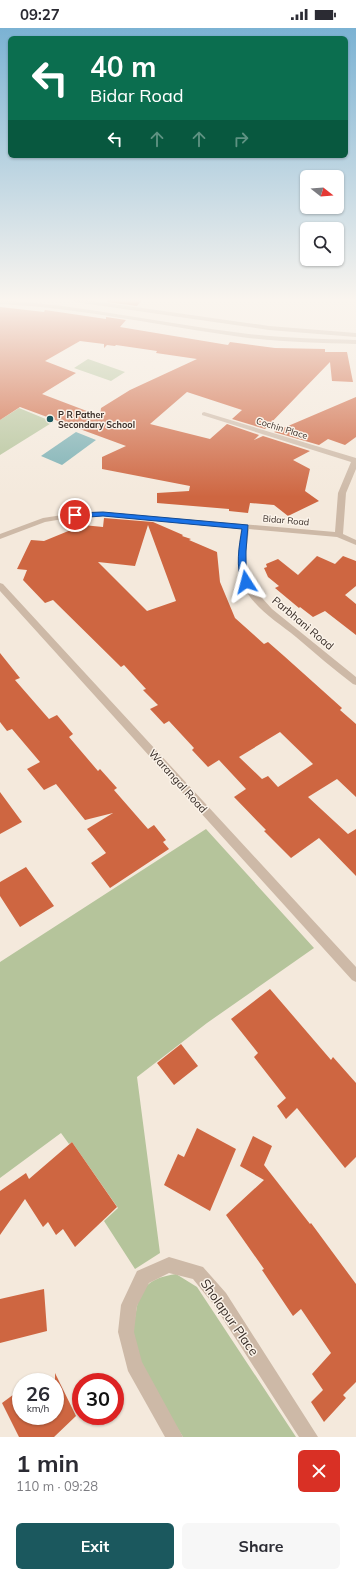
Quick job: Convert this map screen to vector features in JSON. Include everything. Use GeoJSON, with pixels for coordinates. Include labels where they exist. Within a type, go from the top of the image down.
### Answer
{"type":"FeatureCollection","features":[{"type":"Feature","properties":{"kind":"street","name":"Cochin Place"},"geometry":{"type":"LineString","coordinates":[[204,414],[356,460]]}},
{"type":"Feature","properties":{"kind":"street"},"geometry":{"type":"LineString","coordinates":[[339,535],[342,493],[356,460]]}},
{"type":"Feature","properties":{"kind":"street","name":"Bidar Road"},"geometry":{"type":"LineString","coordinates":[[0,537],[43,520],[75,515],[103,514],[339,535],[356,543]]}},
{"type":"Feature","properties":{"kind":"street","name":"Parbhani Road"},"geometry":{"type":"LineString","coordinates":[[246,527],[242,551],[242,567],[246,582],[254,596],[267,609],[356,682]]}},
{"type":"Feature","properties":{"kind":"street","name":"Warangal Road"},"geometry":{"type":"LineString","coordinates":[[0,586],[356,976]]}},
{"type":"Feature","properties":{"kind":"street","name":"Sholapur Place"},"geometry":{"type":"LineString","coordinates":[[174,1437],[134,1365],[126,1332],[129,1305],[143,1277],[169,1265],[198,1272],[220,1299],[309,1437]]}},
{"type":"Feature","properties":{"kind":"green space"},"geometry":{"type":"Polygon","coordinates":[[[77,366],[107,366],[125,372],[111,381],[74,368],[77,366]]]}},
{"type":"Feature","properties":{"kind":"green space"},"geometry":{"type":"Polygon","coordinates":[[[19,408],[53,422],[0,455],[0,420],[19,408]]]}},
{"type":"Feature","properties":{"kind":"green space"},"geometry":{"type":"Polygon","coordinates":[[[206,829],[314,948],[207,1023],[137,1077],[160,1253],[135,1269],[104,1221],[118,1208],[72,1142],[69,1144],[61,1133],[0,1178],[0,962],[206,829]]]}},
{"type":"Feature","properties":{"kind":"green space"},"geometry":{"type":"Polygon","coordinates":[[[176,1274],[197,1287],[296,1437],[183,1437],[146,1375],[140,1362],[133,1336],[138,1303],[140,1295],[144,1289],[153,1281],[176,1274]]]}},
{"type":"Feature","properties":{"kind":"water"},"geometry":{"type":"Polygon","coordinates":[[[76,432],[96,440],[62,465],[41,456],[76,432]]]}},
{"type":"Feature","properties":{"kind":"building"},"geometry":{"type":"Polygon","coordinates":[[[0,366],[57,366],[76,373],[42,394],[100,416],[101,408],[130,390],[182,366],[326,366],[265,429],[232,419],[242,410],[187,392],[150,424],[210,439],[227,424],[259,435],[254,440],[263,436],[310,451],[293,460],[310,469],[305,491],[319,501],[288,516],[274,505],[250,503],[248,513],[229,511],[229,509],[157,503],[157,493],[189,491],[190,486],[102,469],[102,457],[126,446],[20,407],[0,420],[0,366]]]}},
{"type":"Feature","properties":{"kind":"building"},"geometry":{"type":"Polygon","coordinates":[[[330,366],[350,366],[353,382],[332,381],[330,366]]]}},
{"type":"Feature","properties":{"kind":"building"},"geometry":{"type":"Polygon","coordinates":[[[356,397],[356,437],[345,445],[328,439],[319,445],[274,432],[356,397]]]}},
{"type":"Feature","properties":{"kind":"building"},"geometry":{"type":"Polygon","coordinates":[[[104,518],[153,522],[217,552],[220,582],[235,618],[264,644],[268,642],[284,656],[342,708],[340,710],[356,724],[356,797],[337,779],[308,797],[348,834],[356,829],[356,876],[319,838],[291,858],[264,831],[266,830],[234,797],[246,789],[219,760],[208,767],[192,750],[194,748],[169,721],[164,724],[150,709],[158,705],[143,690],[146,689],[124,665],[121,667],[53,600],[45,603],[23,580],[27,570],[17,569],[31,540],[44,541],[83,525],[103,527],[104,518]],[[148,525],[135,566],[98,562],[147,611],[176,601],[148,525]],[[280,732],[239,757],[262,779],[268,776],[278,787],[313,764],[280,732]]]}},
{"type":"Feature","properties":{"kind":"building"},"geometry":{"type":"Polygon","coordinates":[[[317,556],[335,564],[343,556],[356,561],[356,586],[345,595],[356,604],[356,635],[325,611],[313,617],[300,607],[299,608],[275,588],[279,586],[268,577],[264,568],[267,567],[266,564],[278,559],[298,575],[317,556]]]}},
{"type":"Feature","properties":{"kind":"building"},"geometry":{"type":"Polygon","coordinates":[[[0,653],[20,678],[15,680],[49,719],[57,715],[73,734],[69,737],[98,771],[100,769],[117,788],[114,790],[148,829],[154,825],[166,840],[163,842],[169,849],[110,888],[91,863],[106,853],[87,829],[113,813],[85,820],[56,784],[44,790],[27,769],[40,762],[12,729],[7,731],[0,722],[0,653]]]}},
{"type":"Feature","properties":{"kind":"building"},"geometry":{"type":"Polygon","coordinates":[[[0,792],[22,822],[0,834],[0,792]]]}},
{"type":"Feature","properties":{"kind":"building"},"geometry":{"type":"Polygon","coordinates":[[[26,867],[54,906],[20,927],[0,896],[0,882],[26,867]]]}},
{"type":"Feature","properties":{"kind":"building"},"geometry":{"type":"Polygon","coordinates":[[[270,989],[331,1060],[333,1057],[356,1083],[356,1157],[345,1168],[297,1108],[286,1119],[277,1106],[286,1098],[254,1057],[258,1053],[231,1019],[270,989]]]}},
{"type":"Feature","properties":{"kind":"building"},"geometry":{"type":"Polygon","coordinates":[[[181,1044],[198,1066],[174,1085],[157,1063],[181,1044]]]}},
{"type":"Feature","properties":{"kind":"building"},"geometry":{"type":"Polygon","coordinates":[[[197,1128],[236,1149],[210,1211],[164,1185],[178,1154],[184,1157],[197,1128]]]}},
{"type":"Feature","properties":{"kind":"building"},"geometry":{"type":"Polygon","coordinates":[[[253,1136],[272,1146],[264,1165],[310,1224],[311,1223],[356,1284],[356,1382],[343,1395],[346,1398],[324,1422],[311,1402],[323,1390],[312,1374],[331,1353],[301,1309],[293,1316],[262,1270],[264,1269],[226,1215],[264,1180],[240,1166],[253,1136]]]}},
{"type":"Feature","properties":{"kind":"building"},"geometry":{"type":"Polygon","coordinates":[[[72,1142],[117,1207],[75,1247],[63,1229],[56,1235],[48,1222],[43,1227],[25,1199],[0,1235],[0,1191],[26,1173],[29,1179],[72,1142]]]}},
{"type":"Feature","properties":{"kind":"building"},"geometry":{"type":"Polygon","coordinates":[[[44,1289],[47,1331],[0,1343],[0,1299],[44,1289]]]}},
{"type":"Feature","properties":{"kind":"building"},"geometry":{"type":"Polygon","coordinates":[[[64,1391],[72,1408],[72,1420],[54,1437],[19,1437],[13,1425],[64,1425],[64,1391]]]}},
{"type":"Feature","properties":{"kind":"building"},"geometry":{"type":"Polygon","coordinates":[[[12,1396],[12,1423],[2,1403],[12,1396]]]}},
{"type":"Feature","properties":{"kind":"place","name":"P R Pather Secondary School"},"geometry":{"type":"Point","coordinates":[50,419]}},
{"type":"Feature","properties":{"kind":"route"},"geometry":{"type":"LineString","coordinates":[[75,515],[103,514],[246,527],[242,551],[242,567],[246,582]]}}]}
